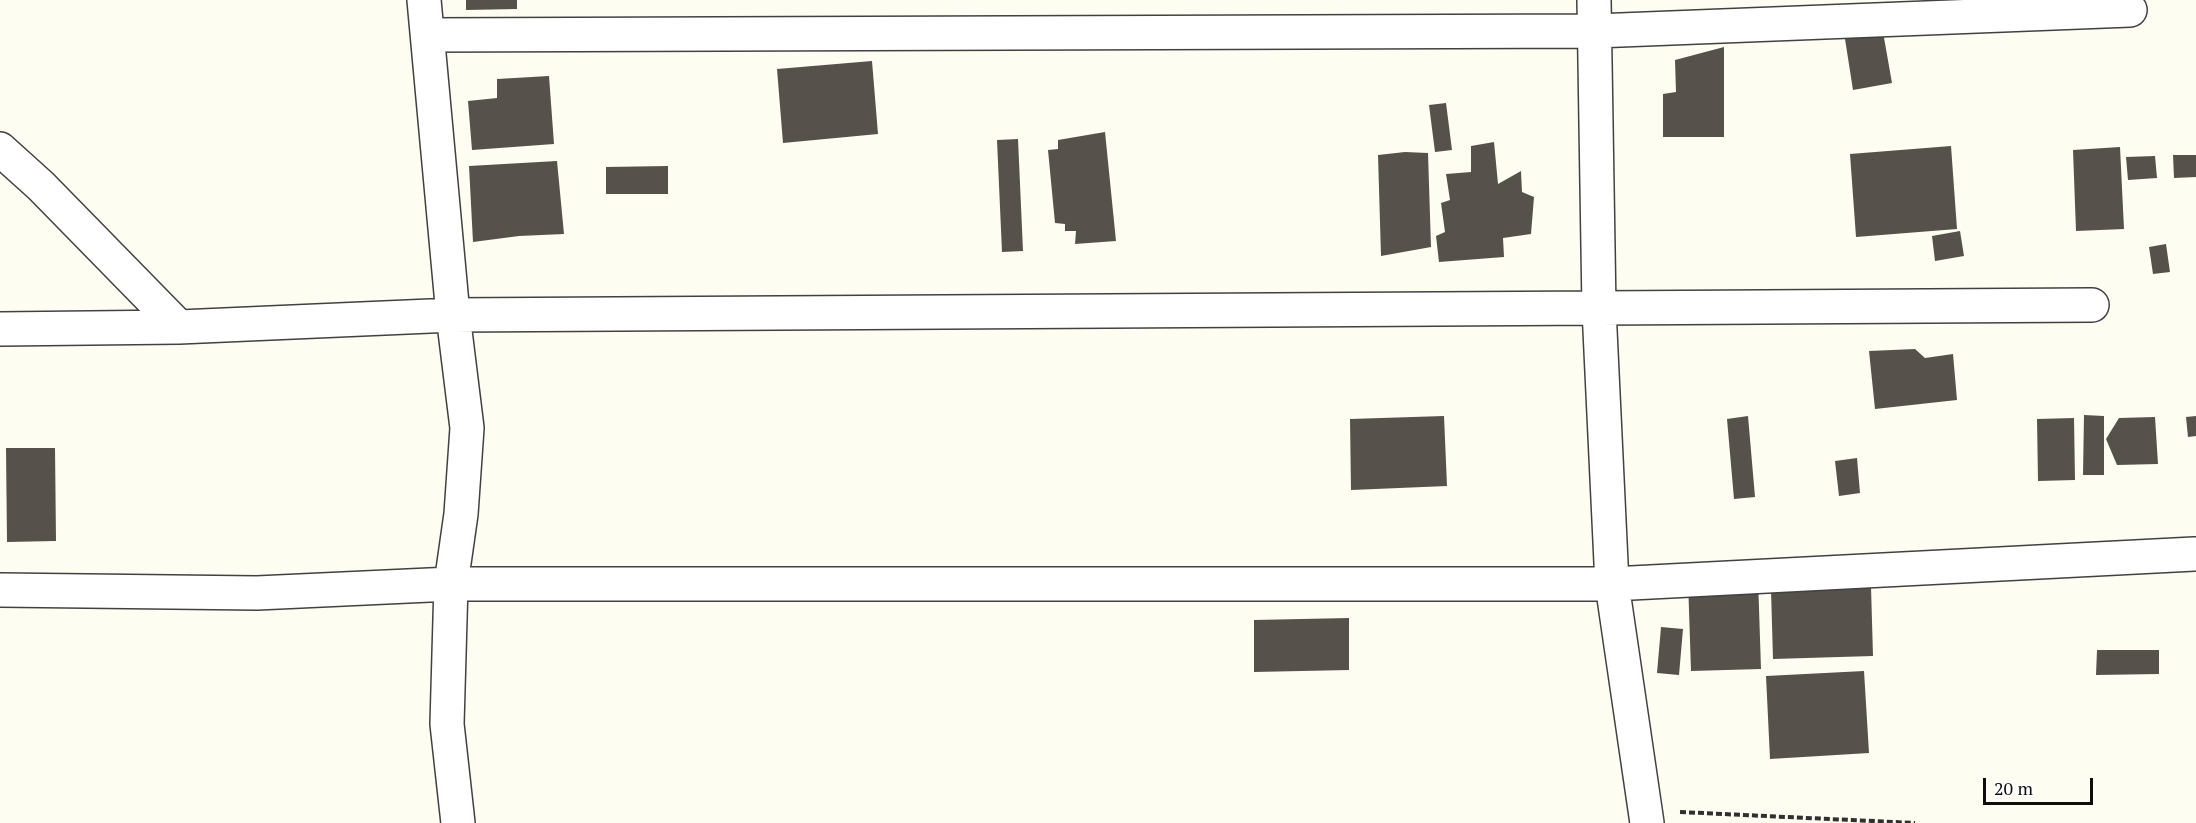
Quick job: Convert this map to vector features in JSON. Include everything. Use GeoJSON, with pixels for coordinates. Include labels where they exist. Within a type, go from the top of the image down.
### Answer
{"type":"FeatureCollection","features":[{"type":"Feature","properties":{"kind":"street"},"geometry":{"type":"LineString","coordinates":[[424,0],[453,315],[467,428],[461,514],[451,584],[447,724],[458,823]]}},
{"type":"Feature","properties":{"kind":"street"},"geometry":{"type":"LineString","coordinates":[[429,35],[1594,15],[2130,10]]}},
{"type":"Feature","properties":{"kind":"street"},"geometry":{"type":"LineString","coordinates":[[1594,15],[1599,309],[1612,584],[1647,817]]}},
{"type":"Feature","properties":{"kind":"street"},"geometry":{"type":"LineString","coordinates":[[0,149],[41,186],[179,327]]}},
{"type":"Feature","properties":{"kind":"street"},"geometry":{"type":"LineString","coordinates":[[0,329],[179,327],[453,315],[2092,305]]}},
{"type":"Feature","properties":{"kind":"street"},"geometry":{"type":"LineString","coordinates":[[0,590],[257,593],[451,584],[1612,584],[2194,554]]}},
{"type":"Feature","properties":{"kind":"path"},"geometry":{"type":"LineString","coordinates":[[1647,817],[1915,823]]}},
{"type":"Feature","properties":{"kind":"building"},"geometry":{"type":"Polygon","coordinates":[[[466,0],[517,0],[517,9],[466,10],[466,0]]]}},
{"type":"Feature","properties":{"kind":"building"},"geometry":{"type":"Polygon","coordinates":[[[1883,32],[1892,83],[1853,90],[1845,39],[1883,32]]]}},
{"type":"Feature","properties":{"kind":"building"},"geometry":{"type":"Polygon","coordinates":[[[1724,47],[1724,137],[1663,137],[1663,94],[1676,92],[1675,60],[1724,47]]]}},
{"type":"Feature","properties":{"kind":"building"},"geometry":{"type":"Polygon","coordinates":[[[872,61],[878,134],[783,143],[777,69],[872,61]]]}},
{"type":"Feature","properties":{"kind":"building"},"geometry":{"type":"Polygon","coordinates":[[[549,76],[554,144],[472,150],[468,101],[497,98],[497,79],[549,76]]]}},
{"type":"Feature","properties":{"kind":"building"},"geometry":{"type":"Polygon","coordinates":[[[1446,103],[1452,150],[1435,152],[1429,105],[1446,103]]]}},
{"type":"Feature","properties":{"kind":"building"},"geometry":{"type":"Polygon","coordinates":[[[1105,132],[1116,241],[1075,244],[1076,231],[1065,231],[1065,224],[1055,223],[1048,150],[1058,149],[1058,140],[1105,132]]]}},
{"type":"Feature","properties":{"kind":"building"},"geometry":{"type":"Polygon","coordinates":[[[1018,139],[1023,251],[1002,252],[997,140],[1018,139]]]}},
{"type":"Feature","properties":{"kind":"building"},"geometry":{"type":"Polygon","coordinates":[[[1494,142],[1498,184],[1521,171],[1522,192],[1534,197],[1531,234],[1503,238],[1504,257],[1439,262],[1436,236],[1445,232],[1441,203],[1450,200],[1446,174],[1471,172],[1471,146],[1494,142]]]}},
{"type":"Feature","properties":{"kind":"building"},"geometry":{"type":"Polygon","coordinates":[[[1951,146],[1957,229],[1856,237],[1850,154],[1951,146]]]}},
{"type":"Feature","properties":{"kind":"building"},"geometry":{"type":"Polygon","coordinates":[[[2120,147],[2124,229],[2076,231],[2073,150],[2120,147]]]}},
{"type":"Feature","properties":{"kind":"building"},"geometry":{"type":"Polygon","coordinates":[[[1405,152],[1428,153],[1431,247],[1381,256],[1378,155],[1405,152]]]}},
{"type":"Feature","properties":{"kind":"building"},"geometry":{"type":"Polygon","coordinates":[[[2173,155],[2196,155],[2196,177],[2174,178],[2173,155]]]}},
{"type":"Feature","properties":{"kind":"building"},"geometry":{"type":"Polygon","coordinates":[[[2155,156],[2157,178],[2128,180],[2126,157],[2155,156]]]}},
{"type":"Feature","properties":{"kind":"building"},"geometry":{"type":"Polygon","coordinates":[[[557,161],[564,234],[519,236],[473,242],[469,166],[557,161]]]}},
{"type":"Feature","properties":{"kind":"building"},"geometry":{"type":"Polygon","coordinates":[[[668,166],[668,194],[606,194],[606,167],[668,166]]]}},
{"type":"Feature","properties":{"kind":"building"},"geometry":{"type":"Polygon","coordinates":[[[1960,231],[1964,256],[1935,261],[1932,236],[1960,231]]]}},
{"type":"Feature","properties":{"kind":"building"},"geometry":{"type":"Polygon","coordinates":[[[2166,244],[2170,272],[2153,274],[2149,247],[2166,244]]]}},
{"type":"Feature","properties":{"kind":"building"},"geometry":{"type":"Polygon","coordinates":[[[1915,349],[1925,358],[1953,354],[1957,400],[1875,409],[1869,351],[1915,349]]]}},
{"type":"Feature","properties":{"kind":"building"},"geometry":{"type":"Polygon","coordinates":[[[2084,415],[2104,416],[2104,475],[2083,475],[2084,415]]]}},
{"type":"Feature","properties":{"kind":"building"},"geometry":{"type":"Polygon","coordinates":[[[1444,416],[1447,486],[1351,490],[1350,419],[1444,416]]]}},
{"type":"Feature","properties":{"kind":"building"},"geometry":{"type":"Polygon","coordinates":[[[1748,416],[1755,497],[1734,499],[1727,419],[1748,416]]]}},
{"type":"Feature","properties":{"kind":"building"},"geometry":{"type":"Polygon","coordinates":[[[2196,416],[2196,436],[2188,437],[2186,417],[2196,416]]]}},
{"type":"Feature","properties":{"kind":"building"},"geometry":{"type":"Polygon","coordinates":[[[2155,417],[2158,464],[2117,465],[2106,439],[2119,418],[2155,417]]]}},
{"type":"Feature","properties":{"kind":"building"},"geometry":{"type":"Polygon","coordinates":[[[2074,418],[2075,480],[2038,481],[2037,419],[2074,418]]]}},
{"type":"Feature","properties":{"kind":"building"},"geometry":{"type":"Polygon","coordinates":[[[6,448],[55,448],[56,541],[7,542],[6,448]]]}},
{"type":"Feature","properties":{"kind":"building"},"geometry":{"type":"Polygon","coordinates":[[[1857,458],[1860,493],[1839,496],[1835,461],[1857,458]]]}},
{"type":"Feature","properties":{"kind":"building"},"geometry":{"type":"Polygon","coordinates":[[[1850,576],[1854,589],[1871,587],[1873,656],[1773,659],[1771,590],[1850,576]]]}},
{"type":"Feature","properties":{"kind":"building"},"geometry":{"type":"Polygon","coordinates":[[[1758,578],[1761,669],[1691,671],[1688,580],[1758,578]]]}},
{"type":"Feature","properties":{"kind":"building"},"geometry":{"type":"Polygon","coordinates":[[[1349,618],[1349,670],[1254,672],[1254,620],[1349,618]]]}},
{"type":"Feature","properties":{"kind":"building"},"geometry":{"type":"Polygon","coordinates":[[[1661,627],[1683,629],[1679,675],[1657,673],[1661,627]]]}},
{"type":"Feature","properties":{"kind":"building"},"geometry":{"type":"Polygon","coordinates":[[[2097,650],[2159,650],[2159,674],[2096,675],[2097,650]]]}},
{"type":"Feature","properties":{"kind":"building"},"geometry":{"type":"Polygon","coordinates":[[[1864,671],[1869,753],[1770,759],[1766,676],[1864,671]]]}}]}
